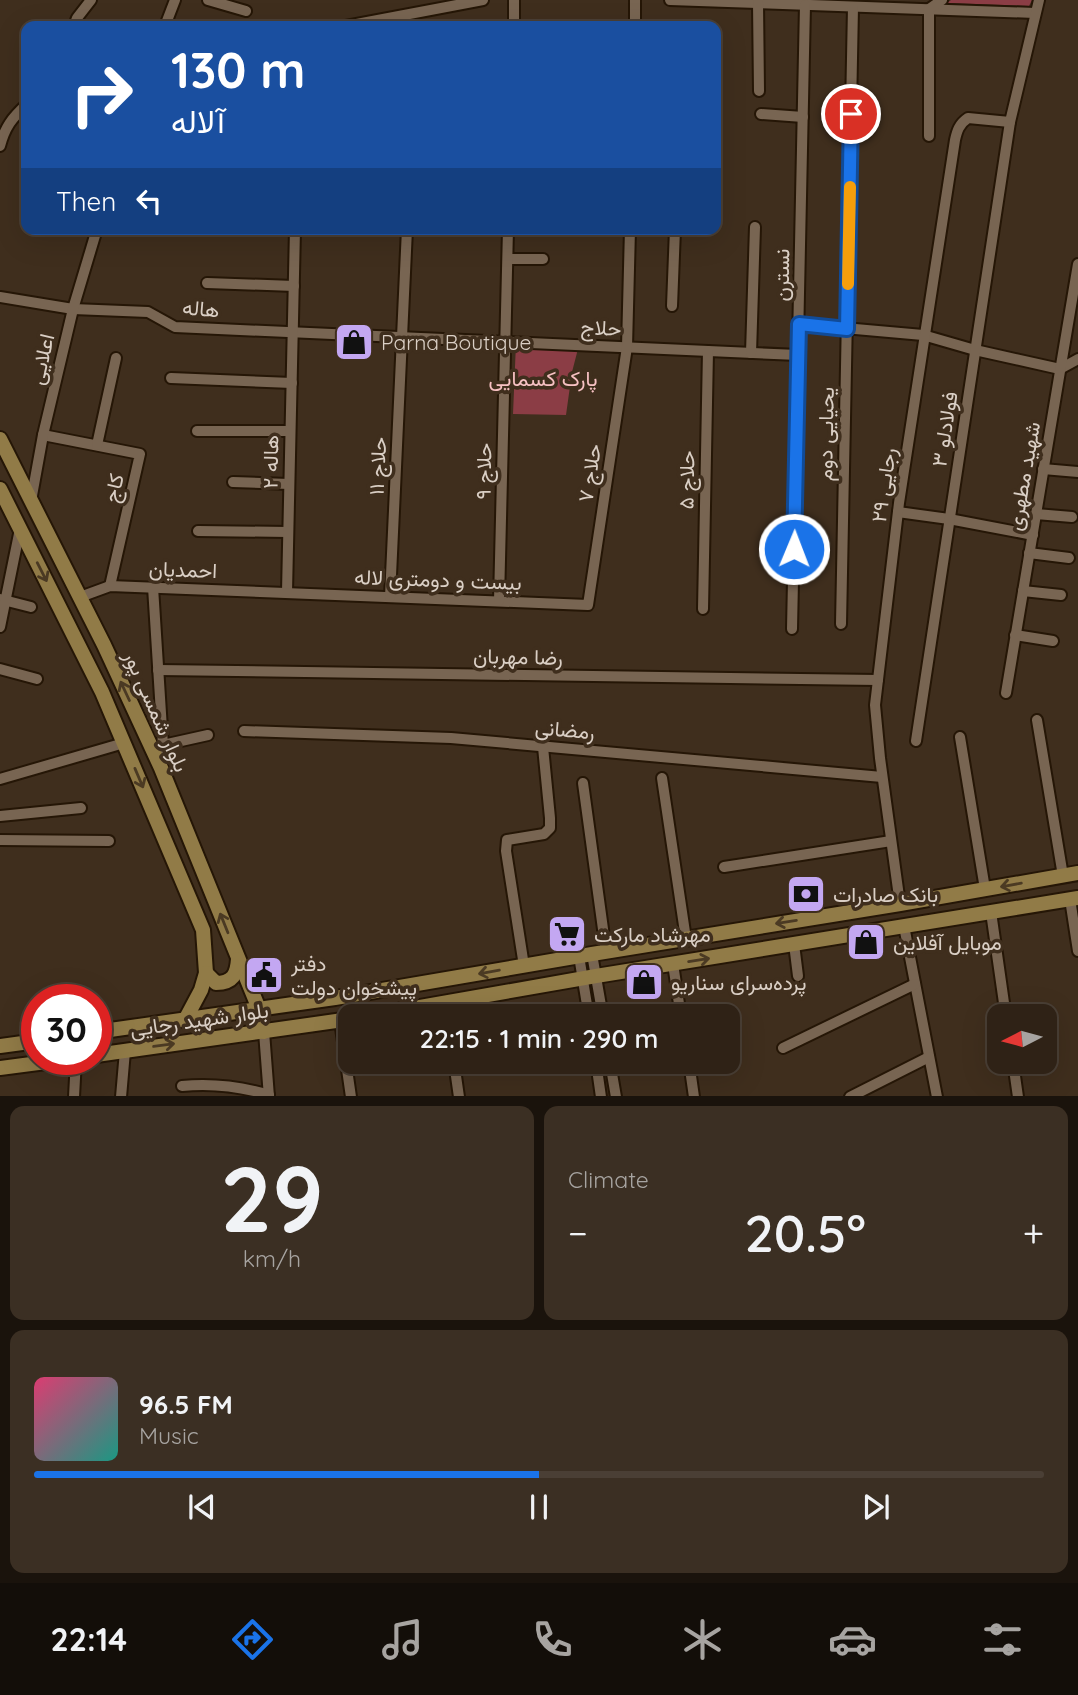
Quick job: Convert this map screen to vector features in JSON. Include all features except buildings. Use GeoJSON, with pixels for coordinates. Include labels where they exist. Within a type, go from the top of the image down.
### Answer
{"type":"FeatureCollection","features":[{"type":"Feature","properties":{"kind":"main road","name":"بلوار شمسی پور"},"geometry":{"type":"LineString","coordinates":[[0,439],[80,597],[161,768],[259,1009],[264,1032]]}},
{"type":"Feature","properties":{"kind":"main road","name":"بلوار شمسی پور"},"geometry":{"type":"LineString","coordinates":[[0,489],[102,692],[203,930],[206,973],[201,990],[185,1020]]}},
{"type":"Feature","properties":{"kind":"main road","name":"بلوار شهید رجایی"},"geometry":{"type":"LineString","coordinates":[[112,1030],[335,998],[1071,874]]}},
{"type":"Feature","properties":{"kind":"main road"},"geometry":{"type":"LineString","coordinates":[[471,1004],[589,977],[1074,899]]}},
{"type":"Feature","properties":{"kind":"main road"},"geometry":{"type":"LineString","coordinates":[[206,973],[216,983],[223,983],[232,978],[237,970],[238,959]]}},
{"type":"Feature","properties":{"kind":"main road","name":"بلوار شهید رجایی"},"geometry":{"type":"LineString","coordinates":[[112,1053],[338,1021]]}},
{"type":"Feature","properties":{"kind":"main road"},"geometry":{"type":"LineString","coordinates":[[0,1046],[21,1043]]}},
{"type":"Feature","properties":{"kind":"main road"},"geometry":{"type":"LineString","coordinates":[[0,1069],[21,1066]]}},
{"type":"Feature","properties":{"kind":"street"},"geometry":{"type":"LineString","coordinates":[[76,21],[90,0]]}},
{"type":"Feature","properties":{"kind":"street"},"geometry":{"type":"LineString","coordinates":[[167,21],[175,0]]}},
{"type":"Feature","properties":{"kind":"street"},"geometry":{"type":"LineString","coordinates":[[208,0],[246,11]]}},
{"type":"Feature","properties":{"kind":"street"},"geometry":{"type":"LineString","coordinates":[[371,21],[484,0]]}},
{"type":"Feature","properties":{"kind":"street"},"geometry":{"type":"LineString","coordinates":[[514,0],[514,21]]}},
{"type":"Feature","properties":{"kind":"street"},"geometry":{"type":"LineString","coordinates":[[635,0],[635,21]]}},
{"type":"Feature","properties":{"kind":"street"},"geometry":{"type":"LineString","coordinates":[[670,0],[1035,13]]}},
{"type":"Feature","properties":{"kind":"street"},"geometry":{"type":"LineString","coordinates":[[929,9],[942,0]]}},
{"type":"Feature","properties":{"kind":"street","name":"فولادلو ۳"},"geometry":{"type":"LineString","coordinates":[[916,741],[1010,122],[1039,0]]}},
{"type":"Feature","properties":{"kind":"street"},"geometry":{"type":"LineString","coordinates":[[758,3],[759,91]]}},
{"type":"Feature","properties":{"kind":"street","name":"نسترن"},"geometry":{"type":"LineString","coordinates":[[792,629],[805,5]]}},
{"type":"Feature","properties":{"kind":"street","name":"یحیایی دوم"},"geometry":{"type":"LineString","coordinates":[[841,624],[853,7]]}},
{"type":"Feature","properties":{"kind":"street"},"geometry":{"type":"LineString","coordinates":[[929,9],[929,136]]}},
{"type":"Feature","properties":{"kind":"street"},"geometry":{"type":"LineString","coordinates":[[416,21],[417,12]]}},
{"type":"Feature","properties":{"kind":"street"},"geometry":{"type":"LineString","coordinates":[[1,140],[11,119],[21,110]]}},
{"type":"Feature","properties":{"kind":"street"},"geometry":{"type":"LineString","coordinates":[[761,114],[803,117]]}},
{"type":"Feature","properties":{"kind":"street","name":"رجایی ۲۹"},"geometry":{"type":"LineString","coordinates":[[900,904],[875,705],[898,512],[923,335],[958,128],[968,118],[1010,122]]}},
{"type":"Feature","properties":{"kind":"street"},"geometry":{"type":"LineString","coordinates":[[751,353],[754,227]]}},
{"type":"Feature","properties":{"kind":"street","name":"اعلایی"},"geometry":{"type":"LineString","coordinates":[[31,500],[43,435],[73,309],[95,235]]}},
{"type":"Feature","properties":{"kind":"street","name":"هاله ۲"},"geometry":{"type":"LineString","coordinates":[[287,592],[295,235]]}},
{"type":"Feature","properties":{"kind":"street","name":"حلاج ۱۱"},"geometry":{"type":"LineString","coordinates":[[390,597],[407,235]]}},
{"type":"Feature","properties":{"kind":"street","name":"حلاج ۹"},"geometry":{"type":"LineString","coordinates":[[499,601],[508,235]]}},
{"type":"Feature","properties":{"kind":"street","name":"حلاج ۷"},"geometry":{"type":"LineString","coordinates":[[588,605],[627,347],[630,235]]}},
{"type":"Feature","properties":{"kind":"street"},"geometry":{"type":"LineString","coordinates":[[672,306],[676,235]]}},
{"type":"Feature","properties":{"kind":"street"},"geometry":{"type":"LineString","coordinates":[[508,259],[543,259]]}},
{"type":"Feature","properties":{"kind":"street","name":"شهید مطهری"},"geometry":{"type":"LineString","coordinates":[[1006,694],[1078,264]]}},
{"type":"Feature","properties":{"kind":"street"},"geometry":{"type":"LineString","coordinates":[[207,283],[294,286]]}},
{"type":"Feature","properties":{"kind":"street","name":"هاله"},"geometry":{"type":"LineString","coordinates":[[0,296],[73,309],[148,312],[175,327],[402,337]]}},
{"type":"Feature","properties":{"kind":"street"},"geometry":{"type":"LineString","coordinates":[[799,324],[923,335],[1060,369],[1078,359]]}},
{"type":"Feature","properties":{"kind":"street","name":"حلاج"},"geometry":{"type":"LineString","coordinates":[[402,337],[798,355]]}},
{"type":"Feature","properties":{"kind":"street","name":"حلاج ۵"},"geometry":{"type":"LineString","coordinates":[[703,610],[708,351]]}},
{"type":"Feature","properties":{"kind":"street"},"geometry":{"type":"LineString","coordinates":[[96,445],[116,358]]}},
{"type":"Feature","properties":{"kind":"street"},"geometry":{"type":"LineString","coordinates":[[171,378],[292,383]]}},
{"type":"Feature","properties":{"kind":"street"},"geometry":{"type":"LineString","coordinates":[[197,431],[290,431]]}},
{"type":"Feature","properties":{"kind":"street","name":"کاج"},"geometry":{"type":"LineString","coordinates":[[43,435],[141,454],[110,586]]}},
{"type":"Feature","properties":{"kind":"street"},"geometry":{"type":"LineString","coordinates":[[1044,469],[1078,472]]}},
{"type":"Feature","properties":{"kind":"street"},"geometry":{"type":"LineString","coordinates":[[233,482],[289,484]]}},
{"type":"Feature","properties":{"kind":"street"},"geometry":{"type":"LineString","coordinates":[[898,512],[1032,535]]}},
{"type":"Feature","properties":{"kind":"street"},"geometry":{"type":"LineString","coordinates":[[1036,514],[1072,517]]}},
{"type":"Feature","properties":{"kind":"street"},"geometry":{"type":"LineString","coordinates":[[0,627],[3,600],[20,529]]}},
{"type":"Feature","properties":{"kind":"street"},"geometry":{"type":"LineString","coordinates":[[198,531],[288,533]]}},
{"type":"Feature","properties":{"kind":"street"},"geometry":{"type":"LineString","coordinates":[[1029,553],[1069,558]]}},
{"type":"Feature","properties":{"kind":"street","name":"احمدیان"},"geometry":{"type":"LineString","coordinates":[[80,597],[110,586],[287,592]]}},
{"type":"Feature","properties":{"kind":"street"},"geometry":{"type":"LineString","coordinates":[[153,587],[163,745],[161,768]]}},
{"type":"Feature","properties":{"kind":"street"},"geometry":{"type":"LineString","coordinates":[[1023,591],[1062,595]]}},
{"type":"Feature","properties":{"kind":"street","name":"بیست و دومتری لاله"},"geometry":{"type":"LineString","coordinates":[[287,592],[588,605]]}},
{"type":"Feature","properties":{"kind":"street"},"geometry":{"type":"LineString","coordinates":[[3,600],[30,607]]}},
{"type":"Feature","properties":{"kind":"street"},"geometry":{"type":"LineString","coordinates":[[1015,635],[1053,641]]}},
{"type":"Feature","properties":{"kind":"street"},"geometry":{"type":"LineString","coordinates":[[0,669],[37,679]]}},
{"type":"Feature","properties":{"kind":"street","name":"رضا مهربان"},"geometry":{"type":"LineString","coordinates":[[158,670],[878,680]]}},
{"type":"Feature","properties":{"kind":"street"},"geometry":{"type":"LineString","coordinates":[[1037,720],[1071,874]]}},
{"type":"Feature","properties":{"kind":"street","name":"رمضانی"},"geometry":{"type":"LineString","coordinates":[[244,731],[451,738],[882,777]]}},
{"type":"Feature","properties":{"kind":"street"},"geometry":{"type":"LineString","coordinates":[[163,745],[208,735]]}},
{"type":"Feature","properties":{"kind":"street"},"geometry":{"type":"LineString","coordinates":[[960,737],[985,889]]}},
{"type":"Feature","properties":{"kind":"street"},"geometry":{"type":"LineString","coordinates":[[0,779],[124,743]]}},
{"type":"Feature","properties":{"kind":"street"},"geometry":{"type":"LineString","coordinates":[[524,966],[506,850],[507,840],[544,834],[550,828],[543,747]]}},
{"type":"Feature","properties":{"kind":"street"},"geometry":{"type":"LineString","coordinates":[[662,778],[686,939]]}},
{"type":"Feature","properties":{"kind":"street"},"geometry":{"type":"LineString","coordinates":[[583,783],[592,954],[589,1004]]}},
{"type":"Feature","properties":{"kind":"street"},"geometry":{"type":"LineString","coordinates":[[0,816],[81,808]]}},
{"type":"Feature","properties":{"kind":"street"},"geometry":{"type":"LineString","coordinates":[[0,840],[109,841]]}},
{"type":"Feature","properties":{"kind":"street"},"geometry":{"type":"LineString","coordinates":[[724,867],[891,841]]}},
{"type":"Feature","properties":{"kind":"street"},"geometry":{"type":"LineString","coordinates":[[1074,899],[1078,951]]}},
{"type":"Feature","properties":{"kind":"street"},"geometry":{"type":"LineString","coordinates":[[990,912],[1004,1004]]}},
{"type":"Feature","properties":{"kind":"street"},"geometry":{"type":"LineString","coordinates":[[904,926],[937,1096]]}},
{"type":"Feature","properties":{"kind":"street"},"geometry":{"type":"LineString","coordinates":[[794,944],[798,976]]}},
{"type":"Feature","properties":{"kind":"street"},"geometry":{"type":"LineString","coordinates":[[673,964],[679,1004]]}},
{"type":"Feature","properties":{"kind":"street"},"geometry":{"type":"LineString","coordinates":[[589,977],[598,1004]]}},
{"type":"Feature","properties":{"kind":"street"},"geometry":{"type":"LineString","coordinates":[[783,1048],[915,984]]}},
{"type":"Feature","properties":{"kind":"street"},"geometry":{"type":"LineString","coordinates":[[182,1086],[226,1085],[247,1088],[269,1096],[264,1032]]}},
{"type":"Feature","properties":{"kind":"street"},"geometry":{"type":"LineString","coordinates":[[121,1096],[125,1051]]}},
{"type":"Feature","properties":{"kind":"street"},"geometry":{"type":"LineString","coordinates":[[852,1096],[929,1057]]}},
{"type":"Feature","properties":{"kind":"street"},"geometry":{"type":"LineString","coordinates":[[349,1074],[351,1096]]}},
{"type":"Feature","properties":{"kind":"street"},"geometry":{"type":"LineString","coordinates":[[456,1074],[459,1096]]}},
{"type":"Feature","properties":{"kind":"street"},"geometry":{"type":"LineString","coordinates":[[598,1074],[601,1096]]}},
{"type":"Feature","properties":{"kind":"street"},"geometry":{"type":"LineString","coordinates":[[612,1074],[616,1096]]}},
{"type":"Feature","properties":{"kind":"street"},"geometry":{"type":"LineString","coordinates":[[690,1074],[694,1096]]}},
{"type":"Feature","properties":{"kind":"street"},"geometry":{"type":"LineString","coordinates":[[1015,1074],[1018,1096]]}},
{"type":"Feature","properties":{"kind":"street"},"geometry":{"type":"LineString","coordinates":[[74,1096],[75,1075]]}},
{"type":"Feature","properties":{"kind":"green space"},"geometry":{"type":"Polygon","coordinates":[[[951,0],[1032,0],[1029,6],[947,3],[951,0]]]}},
{"type":"Feature","properties":{"kind":"green space","name":"پارک کسمایی"},"geometry":{"type":"Polygon","coordinates":[[[516,343],[579,345],[566,415],[513,414],[516,343]]]}},
{"type":"Feature","properties":{"kind":"slow traffic"},"geometry":{"type":"LineString","coordinates":[[848,284],[850,187]]}},
{"type":"Feature","properties":{"kind":"place","name":"Parna Boutique"},"geometry":{"type":"Point","coordinates":[354,342]}},
{"type":"Feature","properties":{"kind":"place","name":"بانک صادرات"},"geometry":{"type":"Point","coordinates":[806,894]}},
{"type":"Feature","properties":{"kind":"place","name":"مهرشاد مارکت"},"geometry":{"type":"Point","coordinates":[567,934]}},
{"type":"Feature","properties":{"kind":"place","name":"موبایل آفلاین"},"geometry":{"type":"Point","coordinates":[866,942]}},
{"type":"Feature","properties":{"kind":"place","name":"دفتر پیشخوان دولت"},"geometry":{"type":"Point","coordinates":[264,975]}},
{"type":"Feature","properties":{"kind":"place","name":"پرده‌سرای سناریو"},"geometry":{"type":"Point","coordinates":[644,982]}},
{"type":"Feature","properties":{"kind":"route"},"geometry":{"type":"LineString","coordinates":[[794,549],[799,324],[847,329],[851,114]]}}]}
